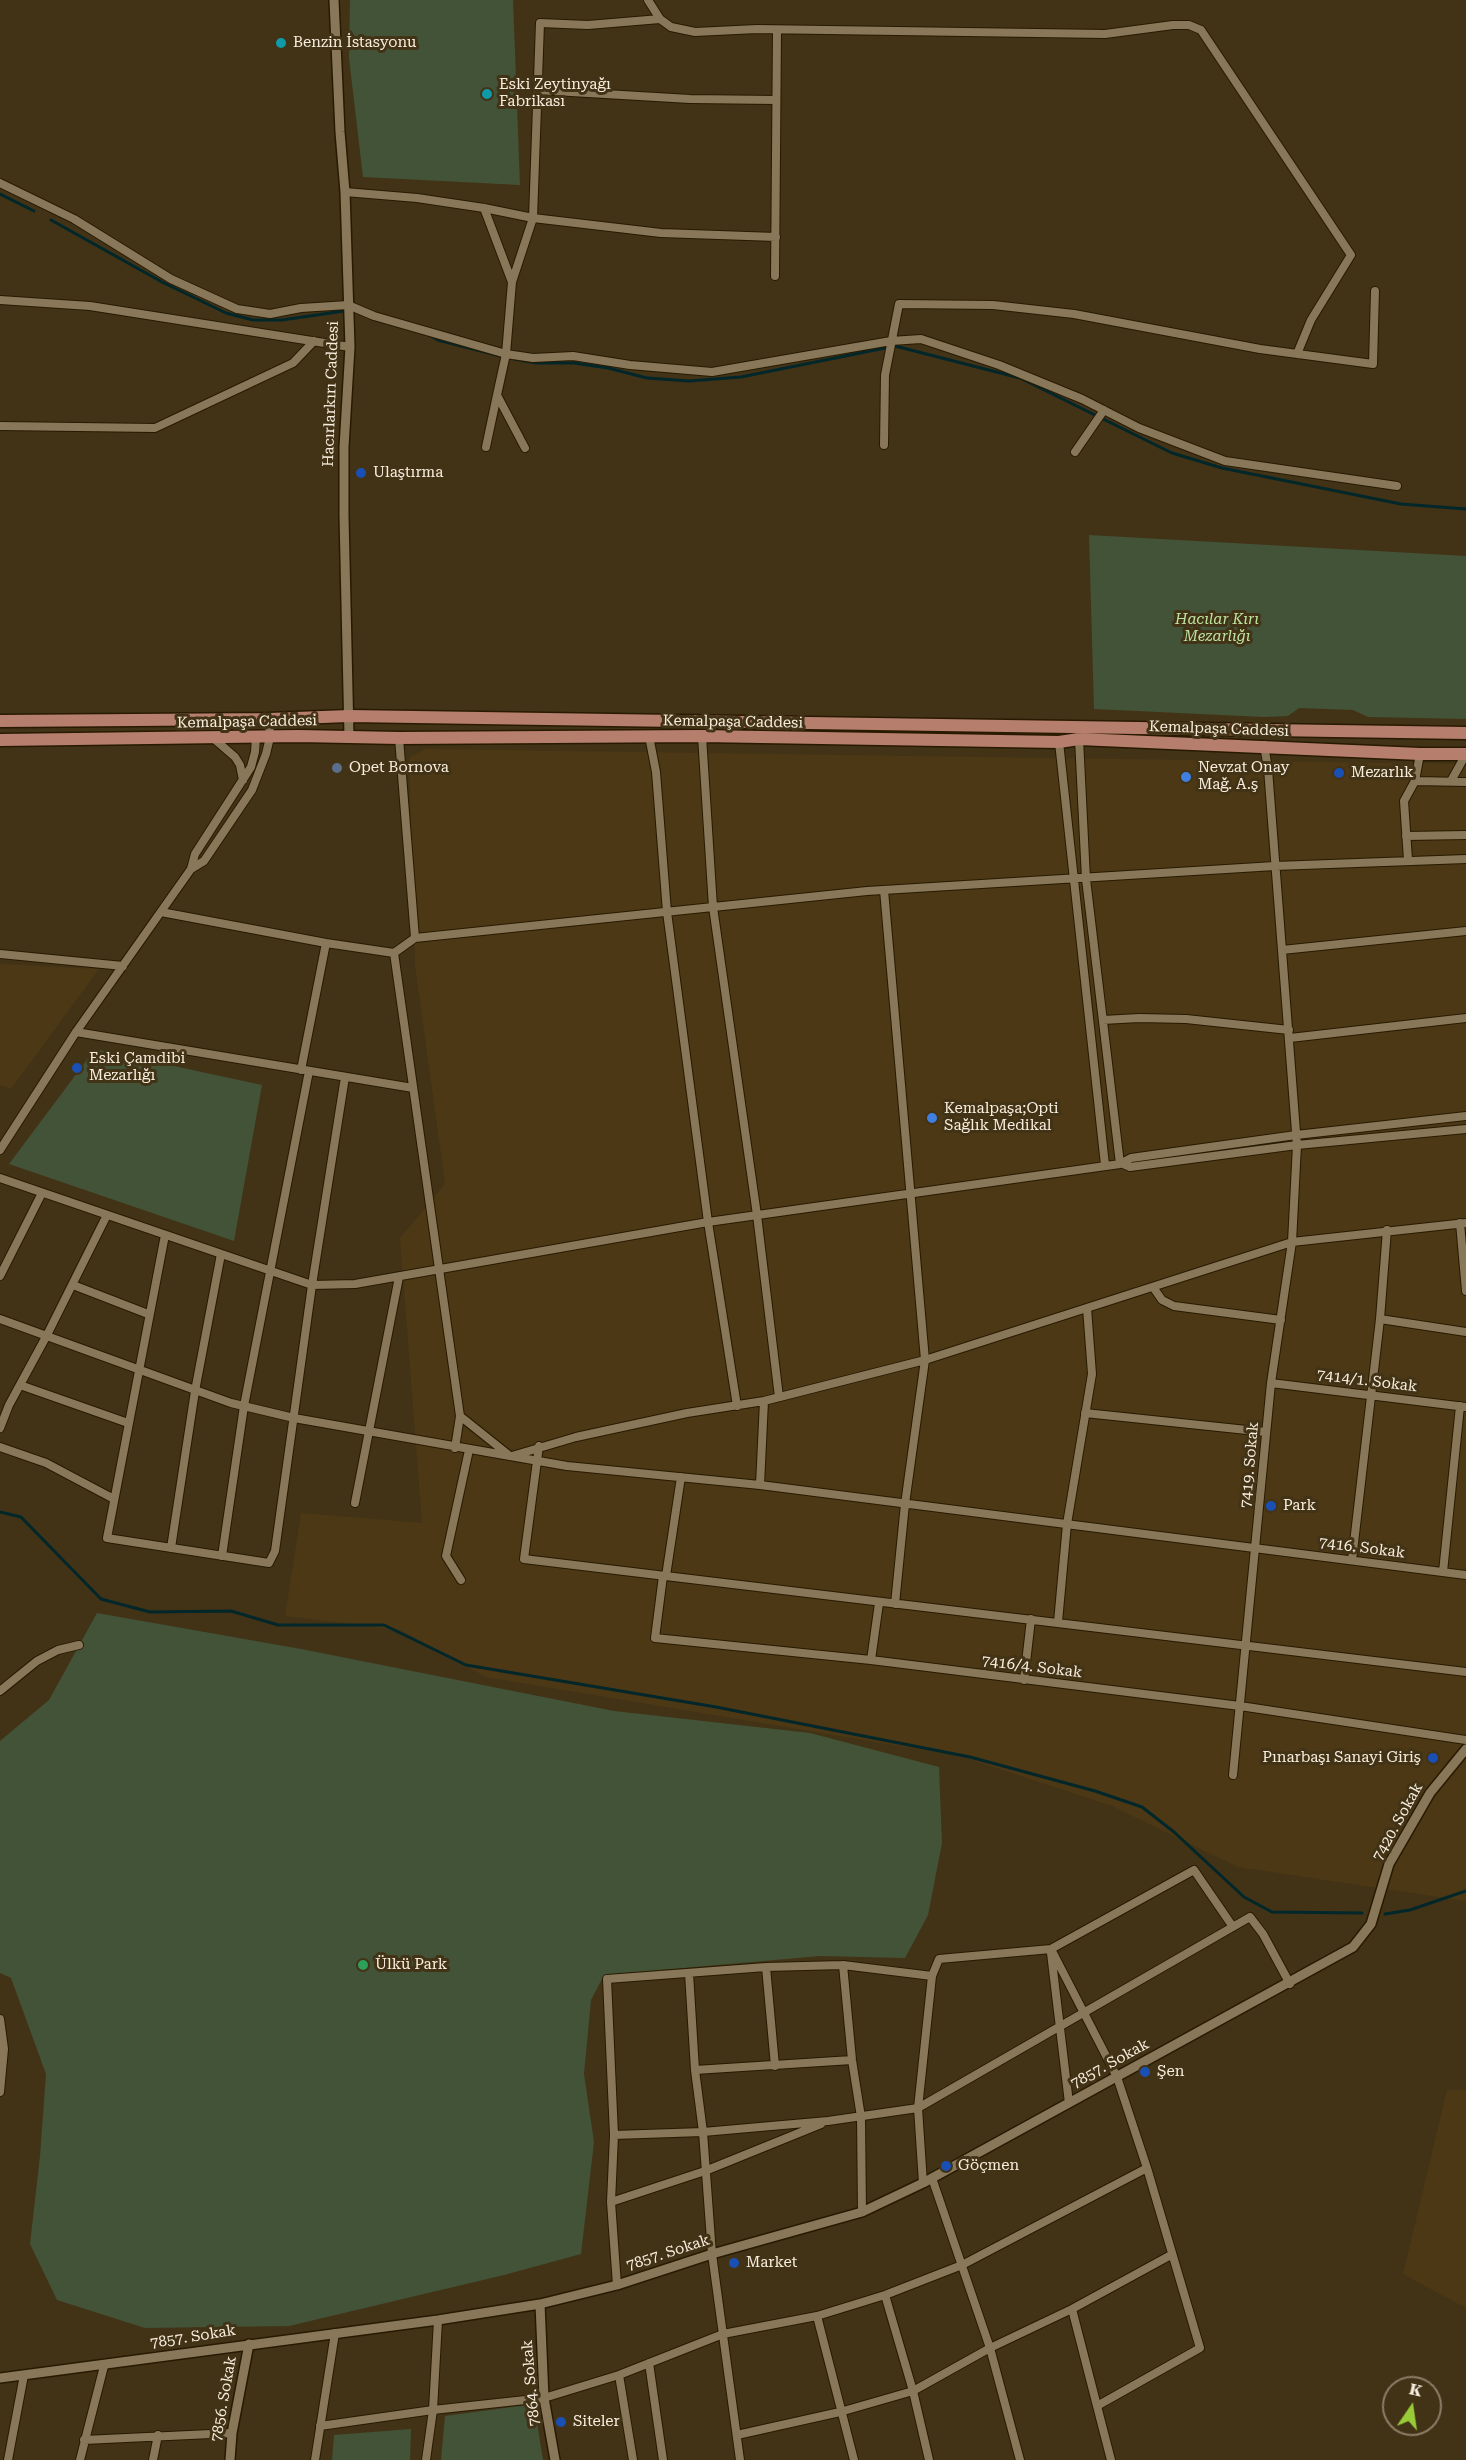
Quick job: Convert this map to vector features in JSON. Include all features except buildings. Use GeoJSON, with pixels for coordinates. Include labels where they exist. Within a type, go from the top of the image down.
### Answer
{"type":"FeatureCollection","features":[{"type":"Feature","properties":{"kind":"main road","name":"Kemalpaşa Caddesi"},"geometry":{"type":"LineString","coordinates":[[0,721],[349,716],[1466,733]]}},
{"type":"Feature","properties":{"kind":"main road"},"geometry":{"type":"LineString","coordinates":[[256,737],[263,719]]}},
{"type":"Feature","properties":{"kind":"main road","name":"Kemalpaşa Caddesi"},"geometry":{"type":"LineString","coordinates":[[0,740],[349,736],[399,738],[702,736],[1059,742],[1079,739],[1466,754]]}},
{"type":"Feature","properties":{"kind":"street","name":"Hacırlarkırı Caddesi"},"geometry":{"type":"LineString","coordinates":[[334,0],[345,192],[350,347],[344,459],[349,736]]}},
{"type":"Feature","properties":{"kind":"street"},"geometry":{"type":"LineString","coordinates":[[648,0],[660,19],[671,27],[695,32],[777,30],[1105,34],[1173,25],[1189,25],[1201,30],[1351,255],[1311,320],[1297,354]]}},
{"type":"Feature","properties":{"kind":"street"},"geometry":{"type":"LineString","coordinates":[[486,447],[506,354],[513,282],[532,218],[540,23],[588,26],[660,19]]}},
{"type":"Feature","properties":{"kind":"street"},"geometry":{"type":"LineString","coordinates":[[775,276],[777,30]]}},
{"type":"Feature","properties":{"kind":"street"},"geometry":{"type":"LineString","coordinates":[[537,90],[690,99],[776,100]]}},
{"type":"Feature","properties":{"kind":"street"},"geometry":{"type":"LineString","coordinates":[[0,183],[74,219],[171,279],[237,309],[270,314],[301,308],[348,305],[374,316],[506,354],[533,358],[573,356],[630,365],[712,372],[890,346],[921,339],[999,365],[1139,428],[1226,461],[1397,486]]}},
{"type":"Feature","properties":{"kind":"street"},"geometry":{"type":"LineString","coordinates":[[345,192],[417,198],[484,207],[532,218],[660,233],[776,237]]}},
{"type":"Feature","properties":{"kind":"street"},"geometry":{"type":"LineString","coordinates":[[484,207],[513,282]]}},
{"type":"Feature","properties":{"kind":"street"},"geometry":{"type":"LineString","coordinates":[[884,445],[885,375],[899,304],[993,305],[1074,314],[1260,349],[1373,364],[1375,291]]}},
{"type":"Feature","properties":{"kind":"street"},"geometry":{"type":"LineString","coordinates":[[0,300],[90,306],[350,347]]}},
{"type":"Feature","properties":{"kind":"street"},"geometry":{"type":"LineString","coordinates":[[0,426],[155,428],[293,363],[314,341]]}},
{"type":"Feature","properties":{"kind":"street"},"geometry":{"type":"LineString","coordinates":[[497,395],[525,448]]}},
{"type":"Feature","properties":{"kind":"street"},"geometry":{"type":"LineString","coordinates":[[1075,452],[1103,412]]}},
{"type":"Feature","properties":{"kind":"street"},"geometry":{"type":"LineString","coordinates":[[191,869],[204,861],[252,790],[262,770],[270,737],[263,719]]}},
{"type":"Feature","properties":{"kind":"street"},"geometry":{"type":"LineString","coordinates":[[649,736],[656,772],[667,912],[708,1222],[737,1406]]}},
{"type":"Feature","properties":{"kind":"street"},"geometry":{"type":"LineString","coordinates":[[702,736],[713,907],[757,1215],[779,1397]]}},
{"type":"Feature","properties":{"kind":"street"},"geometry":{"type":"LineString","coordinates":[[212,737],[235,757],[240,765],[243,780]]}},
{"type":"Feature","properties":{"kind":"street"},"geometry":{"type":"LineString","coordinates":[[0,1150],[76,1032],[191,869],[195,854],[243,780],[255,752],[256,737]]}},
{"type":"Feature","properties":{"kind":"street"},"geometry":{"type":"LineString","coordinates":[[399,738],[415,938]]}},
{"type":"Feature","properties":{"kind":"street"},"geometry":{"type":"LineString","coordinates":[[1079,739],[1086,879],[1121,1164]]}},
{"type":"Feature","properties":{"kind":"street"},"geometry":{"type":"LineString","coordinates":[[1059,742],[1105,1165]]}},
{"type":"Feature","properties":{"kind":"street","name":"7419. Sokak"},"geometry":{"type":"LineString","coordinates":[[1233,1775],[1271,1383],[1292,1242],[1296,1144],[1268,770],[1264,745]]}},
{"type":"Feature","properties":{"kind":"street"},"geometry":{"type":"LineString","coordinates":[[1408,860],[1404,801],[1415,781],[1420,754]]}},
{"type":"Feature","properties":{"kind":"street"},"geometry":{"type":"LineString","coordinates":[[1451,781],[1466,754]]}},
{"type":"Feature","properties":{"kind":"street"},"geometry":{"type":"LineString","coordinates":[[1415,781],[1466,782]]}},
{"type":"Feature","properties":{"kind":"street"},"geometry":{"type":"LineString","coordinates":[[1406,836],[1466,835]]}},
{"type":"Feature","properties":{"kind":"street"},"geometry":{"type":"LineString","coordinates":[[160,912],[326,943],[394,953],[415,938],[884,890],[1275,866],[1466,859]]}},
{"type":"Feature","properties":{"kind":"street"},"geometry":{"type":"LineString","coordinates":[[884,890],[925,1360],[894,1604]]}},
{"type":"Feature","properties":{"kind":"street"},"geometry":{"type":"LineString","coordinates":[[1282,950],[1466,931]]}},
{"type":"Feature","properties":{"kind":"street"},"geometry":{"type":"LineString","coordinates":[[222,1556],[244,1406],[326,943]]}},
{"type":"Feature","properties":{"kind":"street"},"geometry":{"type":"LineString","coordinates":[[394,953],[460,1416],[455,1448]]}},
{"type":"Feature","properties":{"kind":"street"},"geometry":{"type":"LineString","coordinates":[[0,954],[123,966]]}},
{"type":"Feature","properties":{"kind":"street"},"geometry":{"type":"LineString","coordinates":[[1103,1020],[1186,1019],[1289,1034],[1466,1018]]}},
{"type":"Feature","properties":{"kind":"street"},"geometry":{"type":"LineString","coordinates":[[76,1032],[413,1088]]}},
{"type":"Feature","properties":{"kind":"street"},"geometry":{"type":"LineString","coordinates":[[165,1235],[148,1314],[107,1538],[269,1563],[275,1551],[312,1285],[345,1077]]}},
{"type":"Feature","properties":{"kind":"street"},"geometry":{"type":"LineString","coordinates":[[1121,1164],[1131,1158],[1296,1135],[1466,1116]]}},
{"type":"Feature","properties":{"kind":"street"},"geometry":{"type":"LineString","coordinates":[[0,1178],[312,1285],[355,1284],[708,1222],[1105,1165],[1121,1164],[1130,1167],[1296,1144],[1466,1129]]}},
{"type":"Feature","properties":{"kind":"street"},"geometry":{"type":"LineString","coordinates":[[0,1276],[42,1193]]}},
{"type":"Feature","properties":{"kind":"street"},"geometry":{"type":"LineString","coordinates":[[0,1428],[107,1215]]}},
{"type":"Feature","properties":{"kind":"street"},"geometry":{"type":"LineString","coordinates":[[460,1416],[510,1456],[539,1446],[687,1413],[764,1401],[925,1360],[1292,1242],[1387,1230],[1463,1223],[1466,1291]]}},
{"type":"Feature","properties":{"kind":"street"},"geometry":{"type":"LineString","coordinates":[[1353,1560],[1380,1319],[1387,1230]]}},
{"type":"Feature","properties":{"kind":"street"},"geometry":{"type":"LineString","coordinates":[[171,1548],[195,1391],[221,1254]]}},
{"type":"Feature","properties":{"kind":"street"},"geometry":{"type":"LineString","coordinates":[[355,1503],[399,1277]]}},
{"type":"Feature","properties":{"kind":"street"},"geometry":{"type":"LineString","coordinates":[[73,1285],[148,1314]]}},
{"type":"Feature","properties":{"kind":"street"},"geometry":{"type":"LineString","coordinates":[[1153,1287],[1162,1300],[1174,1306],[1281,1320]]}},
{"type":"Feature","properties":{"kind":"street"},"geometry":{"type":"LineString","coordinates":[[1058,1622],[1067,1524],[1092,1374],[1088,1308]]}},
{"type":"Feature","properties":{"kind":"street","name":"7416. Sokak"},"geometry":{"type":"LineString","coordinates":[[0,1319],[195,1391],[244,1406],[294,1418],[455,1448],[537,1461],[760,1485],[1466,1575]]}},
{"type":"Feature","properties":{"kind":"street"},"geometry":{"type":"LineString","coordinates":[[1380,1319],[1466,1331]]}},
{"type":"Feature","properties":{"kind":"street","name":"7414/1. Sokak"},"geometry":{"type":"LineString","coordinates":[[1271,1383],[1463,1406]]}},
{"type":"Feature","properties":{"kind":"street"},"geometry":{"type":"LineString","coordinates":[[20,1385],[128,1423]]}},
{"type":"Feature","properties":{"kind":"street"},"geometry":{"type":"LineString","coordinates":[[760,1485],[764,1401]]}},
{"type":"Feature","properties":{"kind":"street"},"geometry":{"type":"LineString","coordinates":[[1443,1572],[1463,1406]]}},
{"type":"Feature","properties":{"kind":"street"},"geometry":{"type":"LineString","coordinates":[[1085,1413],[1266,1432]]}},
{"type":"Feature","properties":{"kind":"street"},"geometry":{"type":"LineString","coordinates":[[539,1446],[524,1559],[1466,1672]]}},
{"type":"Feature","properties":{"kind":"street"},"geometry":{"type":"LineString","coordinates":[[0,1447],[46,1463],[114,1499]]}},
{"type":"Feature","properties":{"kind":"street"},"geometry":{"type":"LineString","coordinates":[[461,1580],[446,1556],[469,1450]]}},
{"type":"Feature","properties":{"kind":"street"},"geometry":{"type":"LineString","coordinates":[[665,1576],[681,1477]]}},
{"type":"Feature","properties":{"kind":"street","name":"7416/4. Sokak"},"geometry":{"type":"LineString","coordinates":[[665,1576],[655,1638],[872,1660],[1240,1706],[1466,1740]]}},
{"type":"Feature","properties":{"kind":"street"},"geometry":{"type":"LineString","coordinates":[[872,1660],[879,1603]]}},
{"type":"Feature","properties":{"kind":"street"},"geometry":{"type":"LineString","coordinates":[[1024,1680],[1031,1619]]}},
{"type":"Feature","properties":{"kind":"street"},"geometry":{"type":"LineString","coordinates":[[0,1691],[37,1661],[58,1650],[79,1645]]}},
{"type":"Feature","properties":{"kind":"street","name":"7420. Sokak"},"geometry":{"type":"LineString","coordinates":[[1290,1984],[1353,1947],[1371,1924],[1389,1864],[1430,1793],[1466,1749]]}},
{"type":"Feature","properties":{"kind":"street"},"geometry":{"type":"LineString","coordinates":[[1020,2460],[990,2348],[962,2265],[927,2181],[918,2108],[932,1976],[939,1959],[1051,1948],[1194,1870],[1233,1927]]}},
{"type":"Feature","properties":{"kind":"street"},"geometry":{"type":"LineString","coordinates":[[614,2135],[703,2132],[828,2121],[918,2108],[1250,1917],[1263,1934],[1290,1984]]}},
{"type":"Feature","properties":{"kind":"street"},"geometry":{"type":"LineString","coordinates":[[1051,1948],[1117,2077],[1147,2168],[1200,2348],[1097,2406]]}},
{"type":"Feature","properties":{"kind":"street"},"geometry":{"type":"LineString","coordinates":[[1051,1948],[1070,2103]]}},
{"type":"Feature","properties":{"kind":"street"},"geometry":{"type":"LineString","coordinates":[[617,2285],[611,2202],[614,2135],[607,1979],[766,1967],[843,1965],[932,1976]]}},
{"type":"Feature","properties":{"kind":"street"},"geometry":{"type":"LineString","coordinates":[[843,1965],[852,2060],[861,2117],[862,2212]]}},
{"type":"Feature","properties":{"kind":"street"},"geometry":{"type":"LineString","coordinates":[[766,1967],[775,2066]]}},
{"type":"Feature","properties":{"kind":"street"},"geometry":{"type":"LineString","coordinates":[[689,1973],[695,2070],[703,2132],[712,2254],[740,2460]]}},
{"type":"Feature","properties":{"kind":"street","name":"7857. Sokak"},"geometry":{"type":"LineString","coordinates":[[0,2378],[104,2366],[540,2304],[617,2285],[712,2254],[862,2212],[927,2181],[1247,2004],[1290,1984]]}},
{"type":"Feature","properties":{"kind":"street"},"geometry":{"type":"LineString","coordinates":[[0,2019],[4,2049],[1,2086]]}},
{"type":"Feature","properties":{"kind":"street"},"geometry":{"type":"LineString","coordinates":[[695,2070],[852,2060]]}},
{"type":"Feature","properties":{"kind":"street"},"geometry":{"type":"LineString","coordinates":[[611,2202],[705,2171],[828,2121]]}},
{"type":"Feature","properties":{"kind":"street"},"geometry":{"type":"LineString","coordinates":[[320,2426],[433,2410],[544,2398],[650,2363],[723,2334],[817,2316],[885,2295],[962,2265],[1147,2168]]}},
{"type":"Feature","properties":{"kind":"street"},"geometry":{"type":"LineString","coordinates":[[737,2435],[840,2412],[913,2391],[990,2348],[1072,2308],[1171,2255]]}},
{"type":"Feature","properties":{"kind":"street"},"geometry":{"type":"LineString","coordinates":[[885,2295],[930,2460]]}},
{"type":"Feature","properties":{"kind":"street","name":"7864. Sokak"},"geometry":{"type":"LineString","coordinates":[[540,2304],[544,2398],[555,2460]]}},
{"type":"Feature","properties":{"kind":"street"},"geometry":{"type":"LineString","coordinates":[[1072,2308],[1111,2460]]}},
{"type":"Feature","properties":{"kind":"street"},"geometry":{"type":"LineString","coordinates":[[817,2316],[854,2460]]}},
{"type":"Feature","properties":{"kind":"street"},"geometry":{"type":"LineString","coordinates":[[426,2460],[433,2410],[438,2320]]}},
{"type":"Feature","properties":{"kind":"street"},"geometry":{"type":"LineString","coordinates":[[315,2460],[335,2333]]}},
{"type":"Feature","properties":{"kind":"street","name":"7856. Sokak"},"geometry":{"type":"LineString","coordinates":[[230,2460],[232,2433],[249,2344]]}},
{"type":"Feature","properties":{"kind":"street"},"geometry":{"type":"LineString","coordinates":[[650,2363],[663,2460]]}},
{"type":"Feature","properties":{"kind":"street"},"geometry":{"type":"LineString","coordinates":[[80,2460],[104,2366]]}},
{"type":"Feature","properties":{"kind":"street"},"geometry":{"type":"LineString","coordinates":[[619,2374],[633,2460]]}},
{"type":"Feature","properties":{"kind":"street"},"geometry":{"type":"LineString","coordinates":[[8,2460],[24,2375]]}},
{"type":"Feature","properties":{"kind":"street"},"geometry":{"type":"LineString","coordinates":[[84,2440],[232,2433]]}},
{"type":"Feature","properties":{"kind":"street"},"geometry":{"type":"LineString","coordinates":[[153,2460],[158,2435]]}},
{"type":"Feature","properties":{"kind":"shaded area"},"geometry":{"type":"Polygon","coordinates":[[[425,749],[1466,764],[1466,1901],[1238,1867],[1112,1806],[960,1756],[486,1677],[400,1630],[285,1616],[301,1513],[422,1523],[400,1238],[445,1184],[415,965],[409,758],[425,749]]]}},
{"type":"Feature","properties":{"kind":"shaded area"},"geometry":{"type":"Polygon","coordinates":[[[0,964],[99,969],[11,1089],[0,1085],[0,964]]]}},
{"type":"Feature","properties":{"kind":"shaded area"},"geometry":{"type":"Polygon","coordinates":[[[1447,2090],[1466,2090],[1466,2308],[1403,2274],[1447,2090]]]}},
{"type":"Feature","properties":{"kind":"green space"},"geometry":{"type":"Polygon","coordinates":[[[350,0],[513,0],[520,185],[363,177],[349,58],[350,0]]]}},
{"type":"Feature","properties":{"kind":"green space","name":"Hacılar Kırı Mezarlığı"},"geometry":{"type":"Polygon","coordinates":[[[1089,535],[1466,556],[1466,719],[1368,717],[1353,710],[1299,708],[1288,716],[1264,717],[1094,709],[1089,535]]]}},
{"type":"Feature","properties":{"kind":"green space"},"geometry":{"type":"Polygon","coordinates":[[[95,1049],[262,1085],[234,1241],[9,1164],[95,1049]]]}},
{"type":"Feature","properties":{"kind":"green space","name":"Ülkü Park"},"geometry":{"type":"Polygon","coordinates":[[[97,1613],[301,1649],[614,1711],[810,1733],[939,1767],[942,1843],[928,1915],[905,1958],[820,1956],[604,1975],[591,2000],[584,2074],[594,2142],[581,2254],[504,2275],[289,2326],[145,2328],[57,2300],[30,2244],[46,2074],[11,1978],[0,1973],[0,1741],[49,1700],[97,1613]]]}},
{"type":"Feature","properties":{"kind":"green space"},"geometry":{"type":"Polygon","coordinates":[[[534,2404],[543,2460],[441,2460],[445,2416],[534,2404]]]}},
{"type":"Feature","properties":{"kind":"green space"},"geometry":{"type":"Polygon","coordinates":[[[411,2429],[410,2460],[332,2460],[334,2435],[411,2429]]]}},
{"type":"Feature","properties":{"kind":"waterway"},"geometry":{"type":"LineString","coordinates":[[0,194],[34,211]]}},
{"type":"Feature","properties":{"kind":"waterway"},"geometry":{"type":"LineString","coordinates":[[51,220],[162,282],[226,313],[253,320],[282,320],[344,311]]}},
{"type":"Feature","properties":{"kind":"waterway"},"geometry":{"type":"LineString","coordinates":[[427,334],[438,340],[500,356]]}},
{"type":"Feature","properties":{"kind":"waterway"},"geometry":{"type":"LineString","coordinates":[[514,359],[536,363],[574,363],[608,368],[647,378],[689,381],[741,377],[895,346],[1020,378],[1172,453],[1222,468],[1401,504],[1466,509]]}},
{"type":"Feature","properties":{"kind":"waterway"},"geometry":{"type":"LineString","coordinates":[[0,1512],[21,1517],[101,1599],[150,1612],[231,1611],[278,1625],[384,1625],[466,1665],[716,1707],[970,1757],[1095,1791],[1142,1807],[1174,1832],[1244,1897],[1272,1912],[1362,1913]]}},
{"type":"Feature","properties":{"kind":"waterway"},"geometry":{"type":"LineString","coordinates":[[1385,1914],[1410,1910],[1466,1891]]}},
{"type":"Feature","properties":{"kind":"place","name":"Benzin İstasyonu"},"geometry":{"type":"Point","coordinates":[281,43]}},
{"type":"Feature","properties":{"kind":"place","name":"Eski Zeytinyağı Fabrikası"},"geometry":{"type":"Point","coordinates":[487,94]}},
{"type":"Feature","properties":{"kind":"place","name":"Ulaştırma"},"geometry":{"type":"Point","coordinates":[361,473]}},
{"type":"Feature","properties":{"kind":"place","name":"Opet Bornova"},"geometry":{"type":"Point","coordinates":[337,768]}},
{"type":"Feature","properties":{"kind":"place","name":"Mezarlık"},"geometry":{"type":"Point","coordinates":[1339,773]}},
{"type":"Feature","properties":{"kind":"place","name":"Nevzat Onay Mağ. A.ş"},"geometry":{"type":"Point","coordinates":[1186,777]}},
{"type":"Feature","properties":{"kind":"place","name":"Eski Çamdibi Mezarlığı"},"geometry":{"type":"Point","coordinates":[77,1068]}},
{"type":"Feature","properties":{"kind":"place","name":"Kemalpaşa;Opti Sağlık Medikal"},"geometry":{"type":"Point","coordinates":[932,1118]}},
{"type":"Feature","properties":{"kind":"place","name":"Park"},"geometry":{"type":"Point","coordinates":[1271,1506]}},
{"type":"Feature","properties":{"kind":"place","name":"Pınarbaşı Sanayi Giriş"},"geometry":{"type":"Point","coordinates":[1433,1758]}},
{"type":"Feature","properties":{"kind":"place","name":"Ülkü Park"},"geometry":{"type":"Point","coordinates":[363,1965]}},
{"type":"Feature","properties":{"kind":"place","name":"Şen"},"geometry":{"type":"Point","coordinates":[1145,2072]}},
{"type":"Feature","properties":{"kind":"place","name":"Göçmen"},"geometry":{"type":"Point","coordinates":[946,2166]}},
{"type":"Feature","properties":{"kind":"place","name":"Market"},"geometry":{"type":"Point","coordinates":[734,2263]}},
{"type":"Feature","properties":{"kind":"place","name":"Siteler"},"geometry":{"type":"Point","coordinates":[561,2422]}}]}
